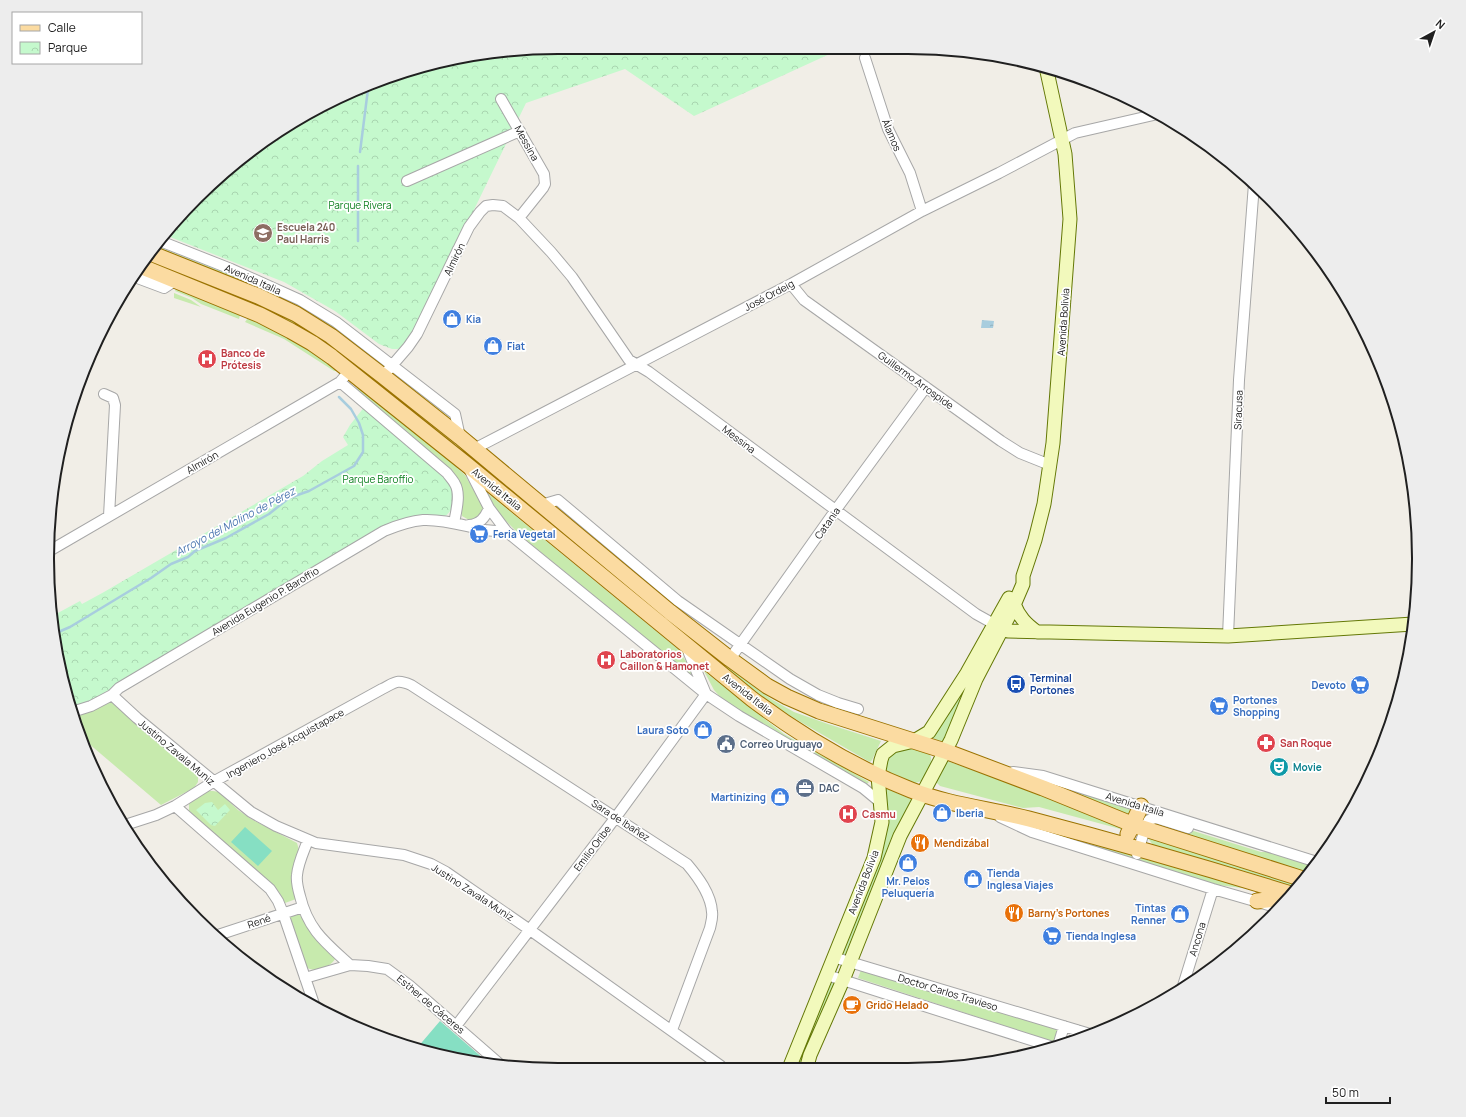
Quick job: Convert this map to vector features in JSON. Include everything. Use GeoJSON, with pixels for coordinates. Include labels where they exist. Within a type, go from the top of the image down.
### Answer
{"type":"FeatureCollection","features":[{"type":"Feature","properties":{"kind":"main road","name":"Avenida Italia"},"geometry":{"type":"LineString","coordinates":[[155,256],[232,285],[296,314],[387,370],[474,449],[670,612],[767,686],[787,697],[819,711],[863,726],[914,740],[997,770],[1139,827],[1298,878]]}},
{"type":"Feature","properties":{"kind":"main road","name":"Avenida Italia"},"geometry":{"type":"LineString","coordinates":[[146,268],[247,309],[291,330],[312,343],[345,376],[466,464],[768,711],[800,732],[878,776],[923,794],[1139,848],[1286,892]]}},
{"type":"Feature","properties":{"kind":"main road"},"geometry":{"type":"LineString","coordinates":[[1027,819],[1042,814],[1050,815],[1125,835],[1139,827],[1141,806]]}},
{"type":"Feature","properties":{"kind":"main road"},"geometry":{"type":"LineString","coordinates":[[1257,901],[1280,899]]}},
{"type":"Feature","properties":{"kind":"street","name":"Álamos"},"geometry":{"type":"LineString","coordinates":[[865,58],[888,129],[910,173],[922,211]]}},
{"type":"Feature","properties":{"kind":"street","name":"Avenida Bolivia"},"geometry":{"type":"LineString","coordinates":[[807,1063],[843,980],[900,836],[945,751],[998,626],[1023,576],[1035,540],[1044,504],[1050,465],[1070,219],[1063,140],[1048,74]]}},
{"type":"Feature","properties":{"kind":"street","name":"Messina"},"geometry":{"type":"LineString","coordinates":[[501,99],[544,174],[545,184],[543,188],[519,218],[572,277],[629,360],[976,614],[998,626]]}},
{"type":"Feature","properties":{"kind":"street","name":"José Ordeig"},"geometry":{"type":"LineString","coordinates":[[474,449],[791,284],[922,211],[1000,173],[1075,133],[1149,116]]}},
{"type":"Feature","properties":{"kind":"street"},"geometry":{"type":"LineString","coordinates":[[407,181],[520,131]]}},
{"type":"Feature","properties":{"kind":"street","name":"Siracusa"},"geometry":{"type":"LineString","coordinates":[[1228,636],[1239,380],[1253,192]]}},
{"type":"Feature","properties":{"kind":"street","name":"Almirón"},"geometry":{"type":"LineString","coordinates":[[387,370],[408,347],[417,334],[469,228],[480,212],[486,206],[499,205],[503,206],[519,218]]}},
{"type":"Feature","properties":{"kind":"street","name":"Avenida Italia"},"geometry":{"type":"LineString","coordinates":[[165,243],[231,269],[300,300],[336,322],[387,370],[455,414],[460,437]]}},
{"type":"Feature","properties":{"kind":"street"},"geometry":{"type":"LineString","coordinates":[[139,279],[164,288],[176,280]]}},
{"type":"Feature","properties":{"kind":"street","name":"Guillermo Arrospide"},"geometry":{"type":"LineString","coordinates":[[791,284],[804,300],[1001,441],[1020,453],[1050,465]]}},
{"type":"Feature","properties":{"kind":"street","name":"Almirón"},"geometry":{"type":"LineString","coordinates":[[54,548],[345,376]]}},
{"type":"Feature","properties":{"kind":"street","name":"Avenida Italia"},"geometry":{"type":"LineString","coordinates":[[345,376],[447,473],[456,485],[458,500],[454,523]]}},
{"type":"Feature","properties":{"kind":"street","name":"Catania"},"geometry":{"type":"LineString","coordinates":[[730,659],[835,511],[926,387]]}},
{"type":"Feature","properties":{"kind":"street"},"geometry":{"type":"LineString","coordinates":[[104,394],[113,398],[115,405],[109,516]]}},
{"type":"Feature","properties":{"kind":"street","name":"Avenida Italia"},"geometry":{"type":"LineString","coordinates":[[466,464],[489,508],[507,532],[706,694],[739,716],[863,788],[880,802]]}},
{"type":"Feature","properties":{"kind":"street"},"geometry":{"type":"LineString","coordinates":[[541,505],[558,500],[678,601],[790,679],[818,695],[858,709]]}},
{"type":"Feature","properties":{"kind":"street"},"geometry":{"type":"LineString","coordinates":[[467,525],[480,522],[486,516],[489,508]]}},
{"type":"Feature","properties":{"kind":"street","name":"Avenida Eugenio P. Baroffio"},"geometry":{"type":"LineString","coordinates":[[78,710],[112,695],[119,688],[384,531],[409,522],[435,520],[467,525],[484,530],[507,532]]}},
{"type":"Feature","properties":{"kind":"street","name":"Avenida Bolivia"},"geometry":{"type":"LineString","coordinates":[[791,1063],[874,858],[882,822],[878,776],[881,760],[887,750],[893,746],[914,740],[929,732],[935,725],[967,673],[1014,604],[1023,584],[1023,576]]}},
{"type":"Feature","properties":{"kind":"street"},"geometry":{"type":"LineString","coordinates":[[1014,604],[1018,614],[1025,623],[1037,632]]}},
{"type":"Feature","properties":{"kind":"street"},"geometry":{"type":"LineString","coordinates":[[998,626],[1008,631],[1228,636],[1408,624]]}},
{"type":"Feature","properties":{"kind":"street"},"geometry":{"type":"LineString","coordinates":[[684,643],[706,694]]}},
{"type":"Feature","properties":{"kind":"street","name":"Ingeniero José Acquistapace"},"geometry":{"type":"LineString","coordinates":[[129,823],[156,815],[175,806],[213,782],[382,688],[398,681],[402,681]]}},
{"type":"Feature","properties":{"kind":"street","name":"Sara de Ibañez"},"geometry":{"type":"LineString","coordinates":[[402,681],[412,685],[687,864],[699,878],[711,906],[712,913],[710,928],[672,1030]]}},
{"type":"Feature","properties":{"kind":"street","name":"Emilio Oribe"},"geometry":{"type":"LineString","coordinates":[[456,1026],[616,817],[706,694]]}},
{"type":"Feature","properties":{"kind":"street","name":"Justino Zavala Muniz"},"geometry":{"type":"LineString","coordinates":[[112,695],[213,782],[251,812],[276,826],[308,840],[340,847],[404,855],[431,864],[446,872],[717,1063]]}},
{"type":"Feature","properties":{"kind":"street","name":"Avenida Italia"},"geometry":{"type":"LineString","coordinates":[[997,770],[1043,776],[1312,860]]}},
{"type":"Feature","properties":{"kind":"street"},"geometry":{"type":"LineString","coordinates":[[175,806],[270,889],[278,900],[312,998]]}},
{"type":"Feature","properties":{"kind":"street","name":"Avenida Italia"},"geometry":{"type":"LineString","coordinates":[[986,810],[1032,832],[1213,889],[1273,906]]}},
{"type":"Feature","properties":{"kind":"street","name":"Avenida Italia"},"geometry":{"type":"LineString","coordinates":[[1139,827],[1149,820],[1156,818],[1234,842],[1262,849],[1270,847]]}},
{"type":"Feature","properties":{"kind":"street"},"geometry":{"type":"LineString","coordinates":[[1134,864],[1139,848],[1139,827]]}},
{"type":"Feature","properties":{"kind":"street"},"geometry":{"type":"LineString","coordinates":[[308,840],[298,868],[297,876],[297,885],[303,907],[315,932],[350,965]]}},
{"type":"Feature","properties":{"kind":"street","name":"Ancona"},"geometry":{"type":"LineString","coordinates":[[1185,980],[1213,889]]}},
{"type":"Feature","properties":{"kind":"street","name":"René"},"geometry":{"type":"LineString","coordinates":[[222,934],[303,907]]}},
{"type":"Feature","properties":{"kind":"street","name":"Doctor Carlos Travieso"},"geometry":{"type":"LineString","coordinates":[[833,957],[1082,1032]]}},
{"type":"Feature","properties":{"kind":"street","name":"Esther de Cáceres"},"geometry":{"type":"LineString","coordinates":[[305,978],[350,965],[387,969],[409,985],[494,1059]]}},
{"type":"Feature","properties":{"kind":"street","name":"Doctor Carlos Travieso"},"geometry":{"type":"LineString","coordinates":[[827,974],[1044,1044]]}},
{"type":"Feature","properties":{"kind":"street"},"geometry":{"type":"LineString","coordinates":[[1060,1039],[1064,1026]]}},
{"type":"Feature","properties":{"kind":"street"},"geometry":{"type":"LineString","coordinates":[[1076,1034],[1077,1030]]}},
{"type":"Feature","properties":{"kind":"green space","name":"Parque Rivera"},"geometry":{"type":"Polygon","coordinates":[[[830,54],[694,116],[625,69],[526,103],[412,337],[405,345],[398,349],[392,349],[379,344],[335,311],[284,282],[170,237],[202,202],[251,158],[306,122],[365,92],[428,71],[493,58],[526,55],[830,54]]]}},
{"type":"Feature","properties":{"kind":"green space"},"geometry":{"type":"Polygon","coordinates":[[[161,248],[218,270],[229,271],[298,306],[343,333],[383,364],[381,365],[323,322],[297,307],[159,250],[161,248]]]}},
{"type":"Feature","properties":{"kind":"green space"},"geometry":{"type":"Polygon","coordinates":[[[151,261],[223,288],[276,312],[309,329],[359,365],[359,370],[149,264],[151,261]]]}},
{"type":"Feature","properties":{"kind":"green space"},"geometry":{"type":"Polygon","coordinates":[[[176,289],[240,315],[239,319],[201,304],[192,298],[175,291],[176,289]]]}},
{"type":"Feature","properties":{"kind":"green space"},"geometry":{"type":"Polygon","coordinates":[[[174,293],[191,300],[201,307],[174,298],[174,293]]]}},
{"type":"Feature","properties":{"kind":"green space"},"geometry":{"type":"Polygon","coordinates":[[[248,318],[294,341],[337,369],[337,371],[334,371],[284,339],[245,322],[248,318]]]}},
{"type":"Feature","properties":{"kind":"green space"},"geometry":{"type":"Polygon","coordinates":[[[360,366],[673,623],[771,699],[794,712],[881,741],[872,760],[870,762],[868,761],[792,717],[751,689],[360,370],[360,366]]]}},
{"type":"Feature","properties":{"kind":"green space"},"geometry":{"type":"Polygon","coordinates":[[[392,372],[451,419],[449,422],[390,373],[392,372]]]}},
{"type":"Feature","properties":{"kind":"green space"},"geometry":{"type":"Polygon","coordinates":[[[358,387],[442,454],[465,475],[483,507],[480,518],[469,520],[462,516],[461,492],[415,440],[357,389],[358,387]]]}},
{"type":"Feature","properties":{"kind":"green space","name":"Parque Baroffio"},"geometry":{"type":"Polygon","coordinates":[[[365,406],[447,479],[453,493],[453,504],[449,513],[445,516],[402,520],[377,529],[84,705],[77,707],[64,657],[57,613],[80,601],[82,604],[104,592],[303,476],[322,461],[348,445],[343,437],[350,425],[365,406]]]}},
{"type":"Feature","properties":{"kind":"green space"},"geometry":{"type":"Polygon","coordinates":[[[485,491],[679,650],[697,680],[520,535],[501,516],[485,491]]]}},
{"type":"Feature","properties":{"kind":"green space"},"geometry":{"type":"Polygon","coordinates":[[[704,671],[784,734],[869,782],[867,784],[751,719],[723,700],[714,690],[704,671]]]}},
{"type":"Feature","properties":{"kind":"green space"},"geometry":{"type":"Polygon","coordinates":[[[972,674],[944,742],[934,739],[933,736],[972,674]]]}},
{"type":"Feature","properties":{"kind":"green space"},"geometry":{"type":"Polygon","coordinates":[[[112,701],[198,776],[198,782],[194,788],[161,805],[89,744],[78,712],[112,701]]]}},
{"type":"Feature","properties":{"kind":"green space"},"geometry":{"type":"Polygon","coordinates":[[[905,746],[929,753],[931,756],[930,767],[922,781],[915,783],[888,772],[884,767],[886,758],[905,746]]]}},
{"type":"Feature","properties":{"kind":"green space"},"geometry":{"type":"Polygon","coordinates":[[[947,761],[1019,786],[1123,826],[1124,830],[1039,807],[1023,808],[940,786],[936,782],[947,761]]]}},
{"type":"Feature","properties":{"kind":"green space"},"geometry":{"type":"Polygon","coordinates":[[[1043,781],[1133,807],[1132,819],[1043,781]]]}},
{"type":"Feature","properties":{"kind":"green space"},"geometry":{"type":"Polygon","coordinates":[[[886,788],[913,800],[890,842],[846,955],[843,956],[842,955],[878,857],[884,789],[886,788]]]}},
{"type":"Feature","properties":{"kind":"green space"},"geometry":{"type":"Polygon","coordinates":[[[207,791],[219,792],[238,810],[251,819],[297,843],[299,850],[296,899],[285,903],[279,892],[189,812],[189,804],[207,791]]]}},
{"type":"Feature","properties":{"kind":"green space"},"geometry":{"type":"Polygon","coordinates":[[[212,802],[218,810],[225,804],[230,810],[215,826],[211,825],[196,810],[205,803],[212,802]]]}},
{"type":"Feature","properties":{"kind":"green space"},"geometry":{"type":"Polygon","coordinates":[[[1155,819],[1261,852],[1274,852],[1310,863],[1302,873],[1150,823],[1155,819]]]}},
{"type":"Feature","properties":{"kind":"green space"},"geometry":{"type":"Polygon","coordinates":[[[245,827],[272,851],[258,866],[231,842],[245,827]]]}},
{"type":"Feature","properties":{"kind":"green space"},"geometry":{"type":"Polygon","coordinates":[[[1043,830],[1133,854],[1135,856],[1132,859],[1042,832],[1043,830]]]}},
{"type":"Feature","properties":{"kind":"green space"},"geometry":{"type":"Polygon","coordinates":[[[1147,837],[1296,881],[1290,887],[1153,845],[1147,837]]]}},
{"type":"Feature","properties":{"kind":"green space"},"geometry":{"type":"Polygon","coordinates":[[[1141,856],[1258,890],[1210,884],[1139,861],[1138,858],[1141,856]]]}},
{"type":"Feature","properties":{"kind":"green space"},"geometry":{"type":"Polygon","coordinates":[[[298,913],[334,956],[335,959],[333,962],[322,969],[313,970],[306,967],[289,917],[290,914],[298,913]]]}},
{"type":"Feature","properties":{"kind":"green space"},"geometry":{"type":"Polygon","coordinates":[[[861,970],[1059,1027],[1054,1041],[1052,1041],[858,978],[861,970]]]}},
{"type":"Feature","properties":{"kind":"green space"},"geometry":{"type":"Polygon","coordinates":[[[834,980],[835,984],[810,1039],[801,1063],[798,1063],[829,981],[834,980]]]}},
{"type":"Feature","properties":{"kind":"green space"},"geometry":{"type":"Polygon","coordinates":[[[440,1021],[481,1057],[460,1053],[421,1044],[440,1021]]]}},
{"type":"Feature","properties":{"kind":"water"},"geometry":{"type":"Polygon","coordinates":[[[982,320],[994,321],[993,328],[981,328],[982,320]]]}},
{"type":"Feature","properties":{"kind":"waterway","name":"Arroyo del Molino de Pérez"},"geometry":{"type":"LineString","coordinates":[[360,152],[368,91]]}},
{"type":"Feature","properties":{"kind":"waterway","name":"Arroyo del Molino de Pérez"},"geometry":{"type":"LineString","coordinates":[[358,166],[358,241]]}},
{"type":"Feature","properties":{"kind":"waterway","name":"Arroyo del Molino de Pérez"},"geometry":{"type":"LineString","coordinates":[[59,632],[70,627],[151,578],[171,564],[188,557],[195,551],[226,538],[269,514],[289,498],[309,491],[354,466],[363,452],[363,435],[359,423],[351,409],[339,397]]}},
{"type":"Feature","properties":{"kind":"place","name":"Escuela 240 Paul Harris"},"geometry":{"type":"Point","coordinates":[263,233]}},
{"type":"Feature","properties":{"kind":"place","name":"Kia"},"geometry":{"type":"Point","coordinates":[452,319]}},
{"type":"Feature","properties":{"kind":"place","name":"Fiat"},"geometry":{"type":"Point","coordinates":[493,346]}},
{"type":"Feature","properties":{"kind":"place","name":"Banco de Prótesis"},"geometry":{"type":"Point","coordinates":[207,359]}},
{"type":"Feature","properties":{"kind":"place","name":"Feria Vegetal"},"geometry":{"type":"Point","coordinates":[479,534]}},
{"type":"Feature","properties":{"kind":"place","name":"Laboratorios Caillon & Hamonet"},"geometry":{"type":"Point","coordinates":[606,660]}},
{"type":"Feature","properties":{"kind":"place","name":"Terminal Portones"},"geometry":{"type":"Point","coordinates":[1016,684]}},
{"type":"Feature","properties":{"kind":"place","name":"Devoto"},"geometry":{"type":"Point","coordinates":[1360,685]}},
{"type":"Feature","properties":{"kind":"place","name":"Portones Shopping"},"geometry":{"type":"Point","coordinates":[1219,706]}},
{"type":"Feature","properties":{"kind":"place","name":"Laura Soto"},"geometry":{"type":"Point","coordinates":[703,730]}},
{"type":"Feature","properties":{"kind":"place","name":"San Roque"},"geometry":{"type":"Point","coordinates":[1266,743]}},
{"type":"Feature","properties":{"kind":"place","name":"Correo Uruguayo"},"geometry":{"type":"Point","coordinates":[726,744]}},
{"type":"Feature","properties":{"kind":"place","name":"Movie"},"geometry":{"type":"Point","coordinates":[1279,767]}},
{"type":"Feature","properties":{"kind":"place","name":"DAC"},"geometry":{"type":"Point","coordinates":[805,788]}},
{"type":"Feature","properties":{"kind":"place","name":"Martinizing"},"geometry":{"type":"Point","coordinates":[780,797]}},
{"type":"Feature","properties":{"kind":"place","name":"Iberia"},"geometry":{"type":"Point","coordinates":[942,813]}},
{"type":"Feature","properties":{"kind":"place","name":"Casmu"},"geometry":{"type":"Point","coordinates":[848,814]}},
{"type":"Feature","properties":{"kind":"place","name":"Mendizábal"},"geometry":{"type":"Point","coordinates":[920,843]}},
{"type":"Feature","properties":{"kind":"place","name":"Mr. Pelos Peluquería"},"geometry":{"type":"Point","coordinates":[908,863]}},
{"type":"Feature","properties":{"kind":"place","name":"Tienda Inglesa Viajes"},"geometry":{"type":"Point","coordinates":[973,879]}},
{"type":"Feature","properties":{"kind":"place","name":"Barny's Portones"},"geometry":{"type":"Point","coordinates":[1014,913]}},
{"type":"Feature","properties":{"kind":"place","name":"Tintas Renner"},"geometry":{"type":"Point","coordinates":[1180,914]}},
{"type":"Feature","properties":{"kind":"place","name":"Tienda Inglesa"},"geometry":{"type":"Point","coordinates":[1052,936]}},
{"type":"Feature","properties":{"kind":"place","name":"Grido Helado"},"geometry":{"type":"Point","coordinates":[852,1005]}}]}
